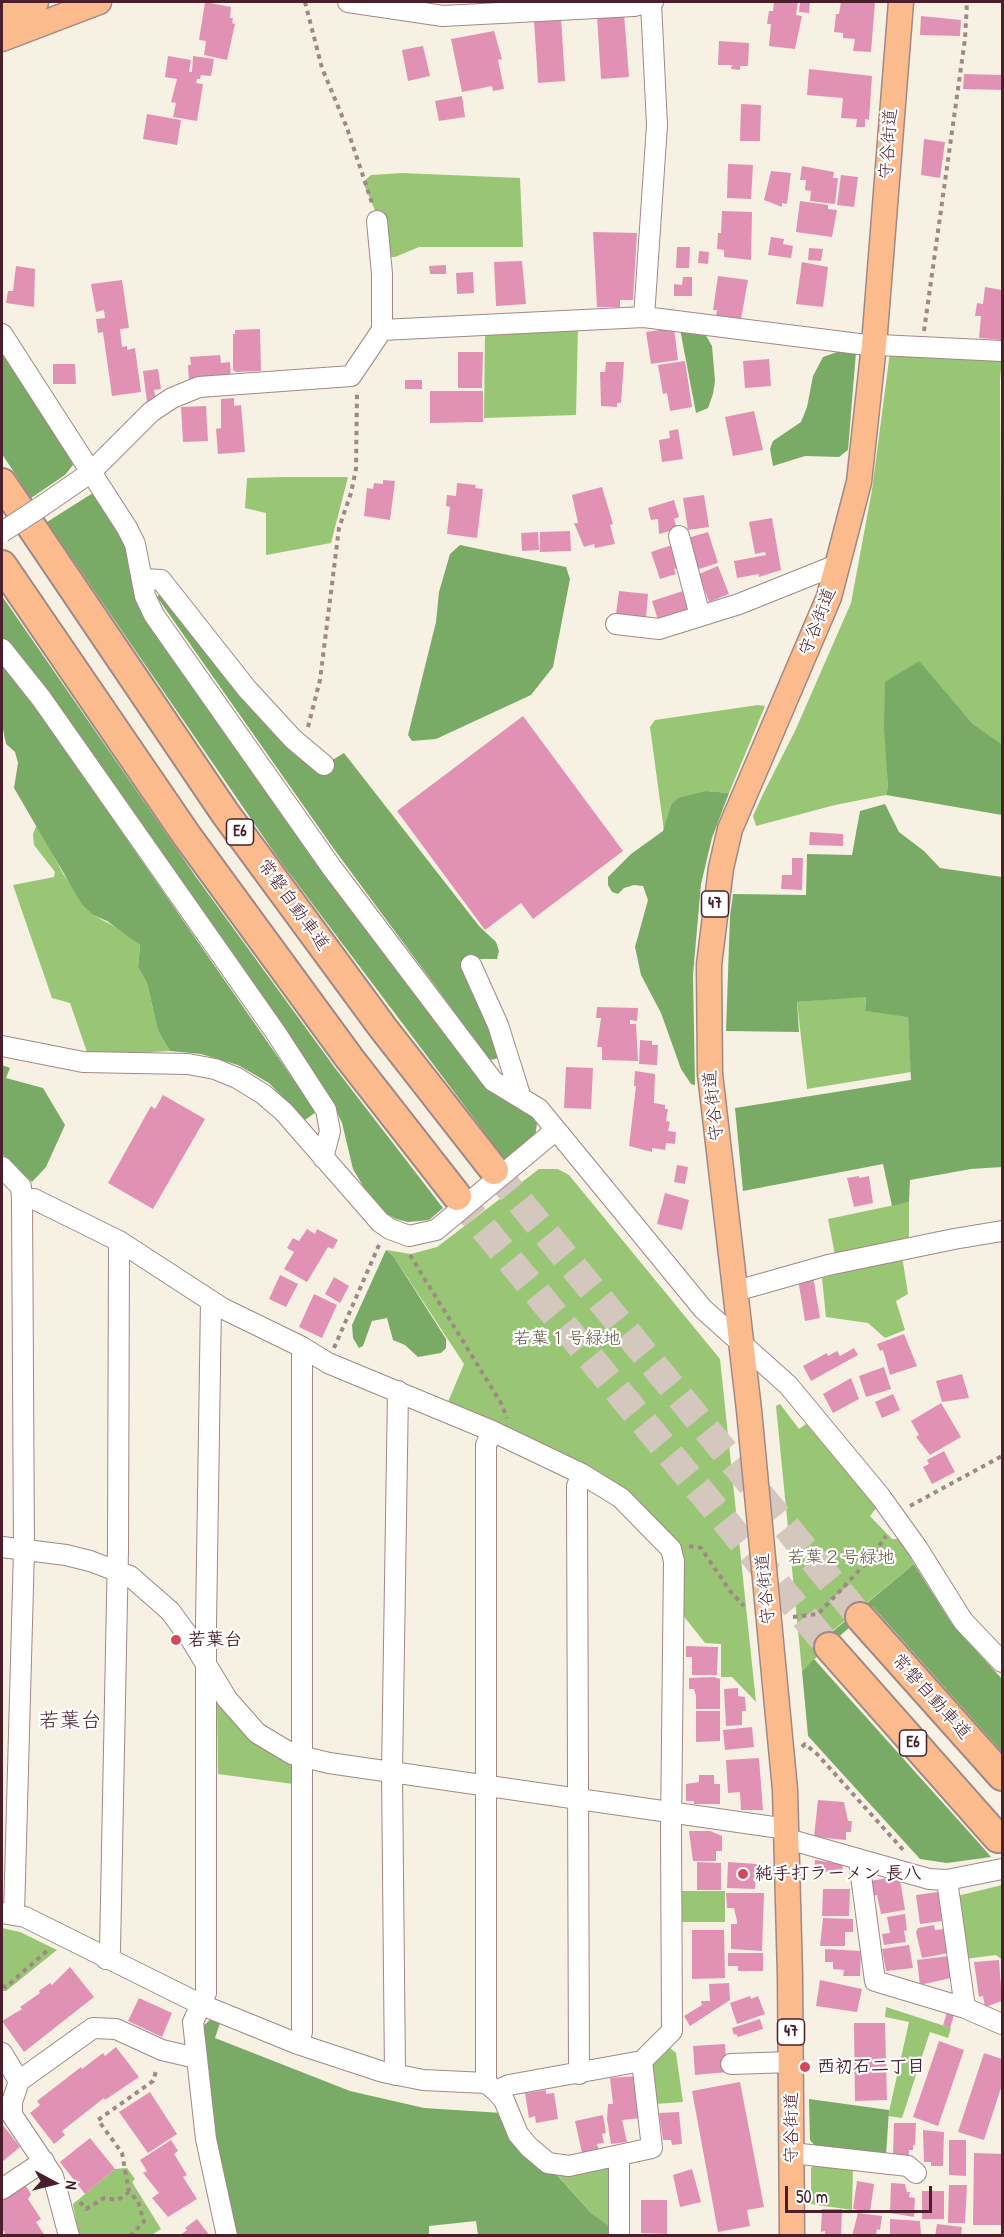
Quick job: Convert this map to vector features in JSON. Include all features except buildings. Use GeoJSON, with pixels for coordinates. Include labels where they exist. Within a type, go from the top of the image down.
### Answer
{"type":"FeatureCollection","features":[{"type":"Feature","properties":{"kind":"highway","name":"常磐自動車道"},"geometry":{"type":"LineString","coordinates":[[2,483],[225,813],[383,1028],[494,1170]]}},
{"type":"Feature","properties":{"kind":"highway","name":"E6"},"geometry":{"type":"LineString","coordinates":[[2,565],[187,836],[350,1059],[457,1196]]}},
{"type":"Feature","properties":{"kind":"highway","name":"常磐自動車道"},"geometry":{"type":"LineString","coordinates":[[860,1617],[1002,1776]]}},
{"type":"Feature","properties":{"kind":"highway","name":"E6"},"geometry":{"type":"LineString","coordinates":[[829,1647],[998,1838]]}},
{"type":"Feature","properties":{"kind":"main road"},"geometry":{"type":"LineString","coordinates":[[2,15],[36,2]]}},
{"type":"Feature","properties":{"kind":"main road"},"geometry":{"type":"LineString","coordinates":[[2,39],[99,2]]}},
{"type":"Feature","properties":{"kind":"main road","name":"守谷街道"},"geometry":{"type":"LineString","coordinates":[[792,2235],[788,1834],[742,1346],[708,1053],[709,965],[715,903],[730,829],[829,597],[859,482],[874,345],[902,2]]}},
{"type":"Feature","properties":{"kind":"street"},"geometry":{"type":"LineString","coordinates":[[348,2],[443,16],[651,2],[657,125],[644,317]]}},
{"type":"Feature","properties":{"kind":"street"},"geometry":{"type":"LineString","coordinates":[[2,532],[90,473],[151,412],[172,398],[199,387],[351,376],[382,330],[382,274],[377,221]]}},
{"type":"Feature","properties":{"kind":"street"},"geometry":{"type":"LineString","coordinates":[[382,330],[644,317],[874,345],[1002,351]]}},
{"type":"Feature","properties":{"kind":"street"},"geometry":{"type":"LineString","coordinates":[[2,334],[131,536],[143,579],[145,596],[154,615],[332,868],[493,1081],[539,1109],[703,1309],[742,1346],[788,1384],[896,1517],[963,1621],[1002,1662]]}},
{"type":"Feature","properties":{"kind":"street"},"geometry":{"type":"LineString","coordinates":[[679,537],[700,616]]}},
{"type":"Feature","properties":{"kind":"street"},"geometry":{"type":"LineString","coordinates":[[616,624],[659,629],[740,604],[839,564]]}},
{"type":"Feature","properties":{"kind":"street"},"geometry":{"type":"LineString","coordinates":[[143,579],[161,580],[247,689],[300,745],[324,765]]}},
{"type":"Feature","properties":{"kind":"street"},"geometry":{"type":"LineString","coordinates":[[2,649],[61,726],[269,1023],[326,1110],[330,1131],[323,1158]]}},
{"type":"Feature","properties":{"kind":"street"},"geometry":{"type":"LineString","coordinates":[[471,965],[498,1025],[521,1098]]}},
{"type":"Feature","properties":{"kind":"street"},"geometry":{"type":"LineString","coordinates":[[2,1046],[83,1062],[188,1064],[215,1069],[263,1094],[284,1112],[380,1221],[390,1229],[409,1236],[436,1230],[556,1130]]}},
{"type":"Feature","properties":{"kind":"street"},"geometry":{"type":"LineString","coordinates":[[2,1167],[21,1187],[22,1199],[24,1550],[8,1914],[25,1917],[202,2005],[298,2044],[395,2075],[491,2087],[579,2074],[642,2061],[672,2031],[671,1813],[674,1561],[671,1549],[655,1530],[621,1498],[582,1474],[499,1434],[328,1363],[302,1347],[212,1302],[119,1241],[34,1199],[22,1199]]}},
{"type":"Feature","properties":{"kind":"street"},"geometry":{"type":"LineString","coordinates":[[736,1291],[828,1265],[954,1239],[1002,1232]]}},
{"type":"Feature","properties":{"kind":"street"},"geometry":{"type":"LineString","coordinates":[[106,1959],[110,1950],[117,1571],[119,1241]]}},
{"type":"Feature","properties":{"kind":"street"},"geometry":{"type":"LineString","coordinates":[[212,1302],[207,1668],[206,1992],[193,2022],[206,2139],[227,2235]]}},
{"type":"Feature","properties":{"kind":"street"},"geometry":{"type":"LineString","coordinates":[[298,2044],[302,2032],[302,1347]]}},
{"type":"Feature","properties":{"kind":"street"},"geometry":{"type":"LineString","coordinates":[[395,2075],[392,1772],[398,1391]]}},
{"type":"Feature","properties":{"kind":"street"},"geometry":{"type":"LineString","coordinates":[[499,1434],[486,1445],[485,1784],[491,2087],[504,2100],[518,2134],[548,2163],[569,2166],[652,2148],[642,2061]]}},
{"type":"Feature","properties":{"kind":"street"},"geometry":{"type":"LineString","coordinates":[[579,2074],[576,1486],[582,1474]]}},
{"type":"Feature","properties":{"kind":"street"},"geometry":{"type":"LineString","coordinates":[[2,1547],[66,1555],[130,1576],[149,1590],[170,1611],[192,1641],[227,1699],[257,1733],[292,1754],[392,1772],[671,1813],[788,1834],[859,1861],[938,1880],[1002,1869]]}},
{"type":"Feature","properties":{"kind":"street"},"geometry":{"type":"LineString","coordinates":[[859,1861],[875,1981],[965,2008],[1002,2024]]}},
{"type":"Feature","properties":{"kind":"street"},"geometry":{"type":"LineString","coordinates":[[938,1880],[965,2008]]}},
{"type":"Feature","properties":{"kind":"street"},"geometry":{"type":"LineString","coordinates":[[69,2235],[49,2169],[12,2115],[12,2103],[20,2081],[93,2028],[116,2029],[162,2050],[196,2058]]}},
{"type":"Feature","properties":{"kind":"street"},"geometry":{"type":"LineString","coordinates":[[2,2053],[20,2081]]}},
{"type":"Feature","properties":{"kind":"street"},"geometry":{"type":"LineString","coordinates":[[731,2064],[791,2062]]}},
{"type":"Feature","properties":{"kind":"street"},"geometry":{"type":"LineString","coordinates":[[792,2152],[908,2166],[916,2173]]}},
{"type":"Feature","properties":{"kind":"street"},"geometry":{"type":"LineString","coordinates":[[619,2156],[619,2233]]}},
{"type":"Feature","properties":{"kind":"street"},"geometry":{"type":"LineString","coordinates":[[2,2189],[49,2169]]}},
{"type":"Feature","properties":{"kind":"path"},"geometry":{"type":"LineString","coordinates":[[305,2],[322,68],[347,128],[377,221]]}},
{"type":"Feature","properties":{"kind":"path"},"geometry":{"type":"LineString","coordinates":[[922,346],[965,39],[967,2]]}},
{"type":"Feature","properties":{"kind":"path"},"geometry":{"type":"LineString","coordinates":[[300,745],[314,710],[339,528],[351,493],[356,469],[357,381],[351,376]]}},
{"type":"Feature","properties":{"kind":"path"},"geometry":{"type":"LineString","coordinates":[[328,1363],[380,1244]]}},
{"type":"Feature","properties":{"kind":"path"},"geometry":{"type":"LineString","coordinates":[[408,1251],[501,1403],[510,1427],[499,1434]]}},
{"type":"Feature","properties":{"kind":"path"},"geometry":{"type":"LineString","coordinates":[[793,1617],[818,1614],[870,1559],[896,1517],[1002,1456]]}},
{"type":"Feature","properties":{"kind":"path"},"geometry":{"type":"LineString","coordinates":[[671,1549],[690,1545],[701,1548],[730,1592],[744,1603],[744,1610]]}},
{"type":"Feature","properties":{"kind":"path"},"geometry":{"type":"LineString","coordinates":[[783,1766],[805,1744],[938,1880]]}},
{"type":"Feature","properties":{"kind":"path"},"geometry":{"type":"LineString","coordinates":[[2,1986],[6,1987],[64,1936]]}},
{"type":"Feature","properties":{"kind":"path"},"geometry":{"type":"LineString","coordinates":[[130,2235],[144,2222],[138,2201],[129,2192],[122,2153],[98,2120],[153,2081],[162,2050]]}},
{"type":"Feature","properties":{"kind":"path"},"geometry":{"type":"LineString","coordinates":[[49,2169],[86,2209],[104,2198],[118,2200],[129,2192]]}},
{"type":"Feature","properties":{"kind":"green space"},"geometry":{"type":"Polygon","coordinates":[[[402,173],[520,178],[523,247],[419,247],[395,257],[384,257],[379,220],[363,182],[371,175],[402,173]]]}},
{"type":"Feature","properties":{"kind":"green space"},"geometry":{"type":"Polygon","coordinates":[[[578,327],[576,415],[484,418],[485,332],[578,327]]]}},
{"type":"Feature","properties":{"kind":"green space"},"geometry":{"type":"Polygon","coordinates":[[[680,329],[704,332],[712,346],[715,381],[713,394],[708,408],[696,413],[680,329]]]}},
{"type":"Feature","properties":{"kind":"green space"},"geometry":{"type":"Polygon","coordinates":[[[851,347],[856,352],[848,450],[839,457],[805,456],[773,466],[770,449],[773,441],[801,422],[807,407],[813,376],[823,357],[851,347]]]}},
{"type":"Feature","properties":{"kind":"green space"},"geometry":{"type":"Polygon","coordinates":[[[2,348],[70,455],[73,465],[65,475],[31,498],[2,454],[2,348]]]}},
{"type":"Feature","properties":{"kind":"green space"},"geometry":{"type":"Polygon","coordinates":[[[890,352],[1002,357],[1000,380],[1002,744],[973,724],[918,661],[887,765],[886,795],[835,805],[756,826],[753,816],[795,731],[851,603],[872,490],[890,352]]]}},
{"type":"Feature","properties":{"kind":"green space"},"geometry":{"type":"Polygon","coordinates":[[[348,477],[331,543],[266,555],[266,513],[245,508],[247,478],[348,477]]]}},
{"type":"Feature","properties":{"kind":"green space"},"geometry":{"type":"Polygon","coordinates":[[[96,491],[133,558],[133,584],[138,599],[480,1078],[533,1116],[537,1124],[535,1137],[506,1161],[278,858],[47,522],[96,491]]]}},
{"type":"Feature","properties":{"kind":"green space"},"geometry":{"type":"Polygon","coordinates":[[[460,545],[566,567],[570,579],[553,667],[531,695],[436,739],[412,741],[408,735],[436,622],[439,592],[450,554],[460,545]]]}},
{"type":"Feature","properties":{"kind":"green space"},"geometry":{"type":"Polygon","coordinates":[[[162,592],[329,762],[344,753],[479,926],[496,942],[499,951],[497,959],[476,959],[499,1058],[490,1060],[334,849],[157,597],[162,592]]]}},
{"type":"Feature","properties":{"kind":"green space"},"geometry":{"type":"Polygon","coordinates":[[[2,596],[196,877],[335,1068],[443,1208],[429,1220],[408,1222],[396,1219],[385,1213],[366,1191],[353,1169],[342,1123],[335,1108],[2,641],[2,596]]]}},
{"type":"Feature","properties":{"kind":"green space"},"geometry":{"type":"Polygon","coordinates":[[[919,661],[973,724],[1002,744],[1002,815],[886,795],[888,788],[884,728],[885,682],[919,661]]]}},
{"type":"Feature","properties":{"kind":"green space"},"geometry":{"type":"Polygon","coordinates":[[[2,665],[42,717],[316,1112],[305,1120],[269,1083],[238,1065],[201,1054],[170,1051],[158,1031],[147,983],[138,967],[140,945],[107,921],[93,915],[81,903],[14,788],[18,763],[15,752],[6,744],[2,724],[2,665]]]}},
{"type":"Feature","properties":{"kind":"green space"},"geometry":{"type":"Polygon","coordinates":[[[758,705],[765,706],[729,793],[706,791],[671,805],[664,831],[650,727],[655,720],[758,705]]]}},
{"type":"Feature","properties":{"kind":"green space"},"geometry":{"type":"Polygon","coordinates":[[[706,791],[729,793],[712,838],[701,884],[693,975],[695,1085],[691,1084],[681,1069],[661,1013],[641,975],[635,947],[648,900],[643,886],[634,885],[624,888],[618,894],[612,892],[608,885],[608,877],[631,854],[663,831],[671,805],[678,798],[706,791]]]}},
{"type":"Feature","properties":{"kind":"green space"},"geometry":{"type":"Polygon","coordinates":[[[885,804],[899,832],[924,851],[940,868],[1002,877],[1002,1167],[971,1169],[910,1180],[909,1202],[892,1206],[883,1164],[743,1191],[735,1108],[911,1080],[908,1017],[865,1011],[866,997],[797,1002],[799,1032],[726,1031],[730,916],[733,894],[806,895],[807,854],[852,855],[860,811],[885,804]]]}},
{"type":"Feature","properties":{"kind":"green space"},"geometry":{"type":"Polygon","coordinates":[[[37,824],[63,874],[93,915],[121,930],[140,945],[138,967],[147,983],[158,1031],[170,1051],[118,1054],[87,1052],[70,1003],[52,998],[13,885],[54,877],[55,872],[34,845],[33,834],[37,824]]]}},
{"type":"Feature","properties":{"kind":"green space"},"geometry":{"type":"Polygon","coordinates":[[[866,996],[865,1011],[908,1016],[911,1072],[807,1089],[797,1002],[866,996]]]}},
{"type":"Feature","properties":{"kind":"green space"},"geometry":{"type":"Polygon","coordinates":[[[2,1065],[10,1068],[6,1078],[43,1088],[65,1125],[46,1167],[32,1182],[2,1154],[2,1065]]]}},
{"type":"Feature","properties":{"kind":"green space","name":"若葉１号緑地"},"geometry":{"type":"Polygon","coordinates":[[[539,1169],[558,1169],[569,1175],[720,1359],[756,1702],[732,1677],[721,1677],[721,1644],[705,1643],[682,1614],[673,1540],[448,1402],[464,1364],[394,1257],[386,1250],[411,1254],[437,1247],[539,1169]]]}},
{"type":"Feature","properties":{"kind":"green space"},"geometry":{"type":"Polygon","coordinates":[[[909,1202],[909,1245],[836,1260],[828,1219],[909,1202]]]}},
{"type":"Feature","properties":{"kind":"green space"},"geometry":{"type":"Polygon","coordinates":[[[386,1250],[394,1257],[446,1339],[446,1348],[441,1353],[418,1357],[405,1345],[393,1340],[387,1318],[372,1321],[363,1346],[359,1348],[353,1338],[352,1325],[386,1250]]]}},
{"type":"Feature","properties":{"kind":"green space"},"geometry":{"type":"Polygon","coordinates":[[[902,1256],[908,1294],[896,1301],[905,1330],[885,1338],[868,1323],[826,1317],[822,1278],[902,1256]]]}},
{"type":"Feature","properties":{"kind":"green space","name":"若葉２号緑地"},"geometry":{"type":"Polygon","coordinates":[[[780,1404],[799,1429],[806,1424],[877,1507],[870,1516],[892,1539],[901,1539],[914,1564],[820,1641],[826,1648],[802,1671],[776,1406],[780,1404]]]}},
{"type":"Feature","properties":{"kind":"green space"},"geometry":{"type":"Polygon","coordinates":[[[914,1564],[952,1624],[1002,1679],[1002,1752],[873,1607],[826,1648],[820,1642],[914,1564]]]}},
{"type":"Feature","properties":{"kind":"green space"},"geometry":{"type":"Polygon","coordinates":[[[814,1659],[991,1857],[947,1863],[920,1859],[808,1736],[802,1671],[814,1659]]]}},
{"type":"Feature","properties":{"kind":"green space"},"geometry":{"type":"Polygon","coordinates":[[[217,1703],[250,1737],[294,1759],[293,1784],[218,1774],[217,1703]]]}},
{"type":"Feature","properties":{"kind":"green space"},"geometry":{"type":"Polygon","coordinates":[[[1002,1885],[1002,1973],[1001,1959],[996,1955],[965,1959],[957,1896],[1002,1885]]]}},
{"type":"Feature","properties":{"kind":"green space"},"geometry":{"type":"Polygon","coordinates":[[[680,1891],[725,1891],[725,1922],[681,1922],[680,1891]]]}},
{"type":"Feature","properties":{"kind":"green space"},"geometry":{"type":"Polygon","coordinates":[[[2,1928],[20,1932],[57,1950],[6,1991],[2,1991],[2,1928]]]}},
{"type":"Feature","properties":{"kind":"green space"},"geometry":{"type":"Polygon","coordinates":[[[886,2007],[951,2028],[948,2038],[930,2032],[902,2118],[888,2116],[909,2022],[885,2017],[886,2007]]]}},
{"type":"Feature","properties":{"kind":"green space"},"geometry":{"type":"Polygon","coordinates":[[[211,2019],[220,2023],[215,2038],[350,2091],[424,2108],[502,2113],[591,2213],[614,2229],[614,2235],[478,2235],[476,2221],[429,2226],[429,2235],[235,2235],[215,2141],[203,2026],[211,2019]]]}},
{"type":"Feature","properties":{"kind":"green space"},"geometry":{"type":"Polygon","coordinates":[[[670,2048],[676,2053],[683,2102],[655,2104],[652,2066],[670,2048]]]}},
{"type":"Feature","properties":{"kind":"green space"},"geometry":{"type":"Polygon","coordinates":[[[809,2099],[889,2110],[886,2156],[816,2147],[810,2140],[809,2099]]]}},
{"type":"Feature","properties":{"kind":"green space"},"geometry":{"type":"Polygon","coordinates":[[[613,2162],[614,2229],[591,2213],[555,2172],[613,2162]]]}},
{"type":"Feature","properties":{"kind":"green space"},"geometry":{"type":"Polygon","coordinates":[[[817,2162],[853,2167],[852,2210],[811,2204],[811,2168],[817,2162]]]}},
{"type":"Feature","properties":{"kind":"green space"},"geometry":{"type":"Polygon","coordinates":[[[127,2168],[135,2179],[132,2182],[161,2229],[152,2235],[79,2235],[73,2204],[115,2169],[127,2168]]]}},
{"type":"Feature","properties":{"kind":"tunnel"},"geometry":{"type":"LineString","coordinates":[[494,1170],[860,1617]]}},
{"type":"Feature","properties":{"kind":"tunnel"},"geometry":{"type":"LineString","coordinates":[[457,1196],[829,1647]]}},
{"type":"Feature","properties":{"kind":"place","name":"若葉台"},"geometry":{"type":"Point","coordinates":[176,1640]}},
{"type":"Feature","properties":{"kind":"place","name":"純手打ラーメン 長八"},"geometry":{"type":"Point","coordinates":[743,1874]}},
{"type":"Feature","properties":{"kind":"place","name":"西初石二丁目"},"geometry":{"type":"Point","coordinates":[805,2067]}},
{"type":"Feature","properties":{"kind":"district","name":"若葉台"},"geometry":{"type":"Point","coordinates":[70,1721]}}]}
